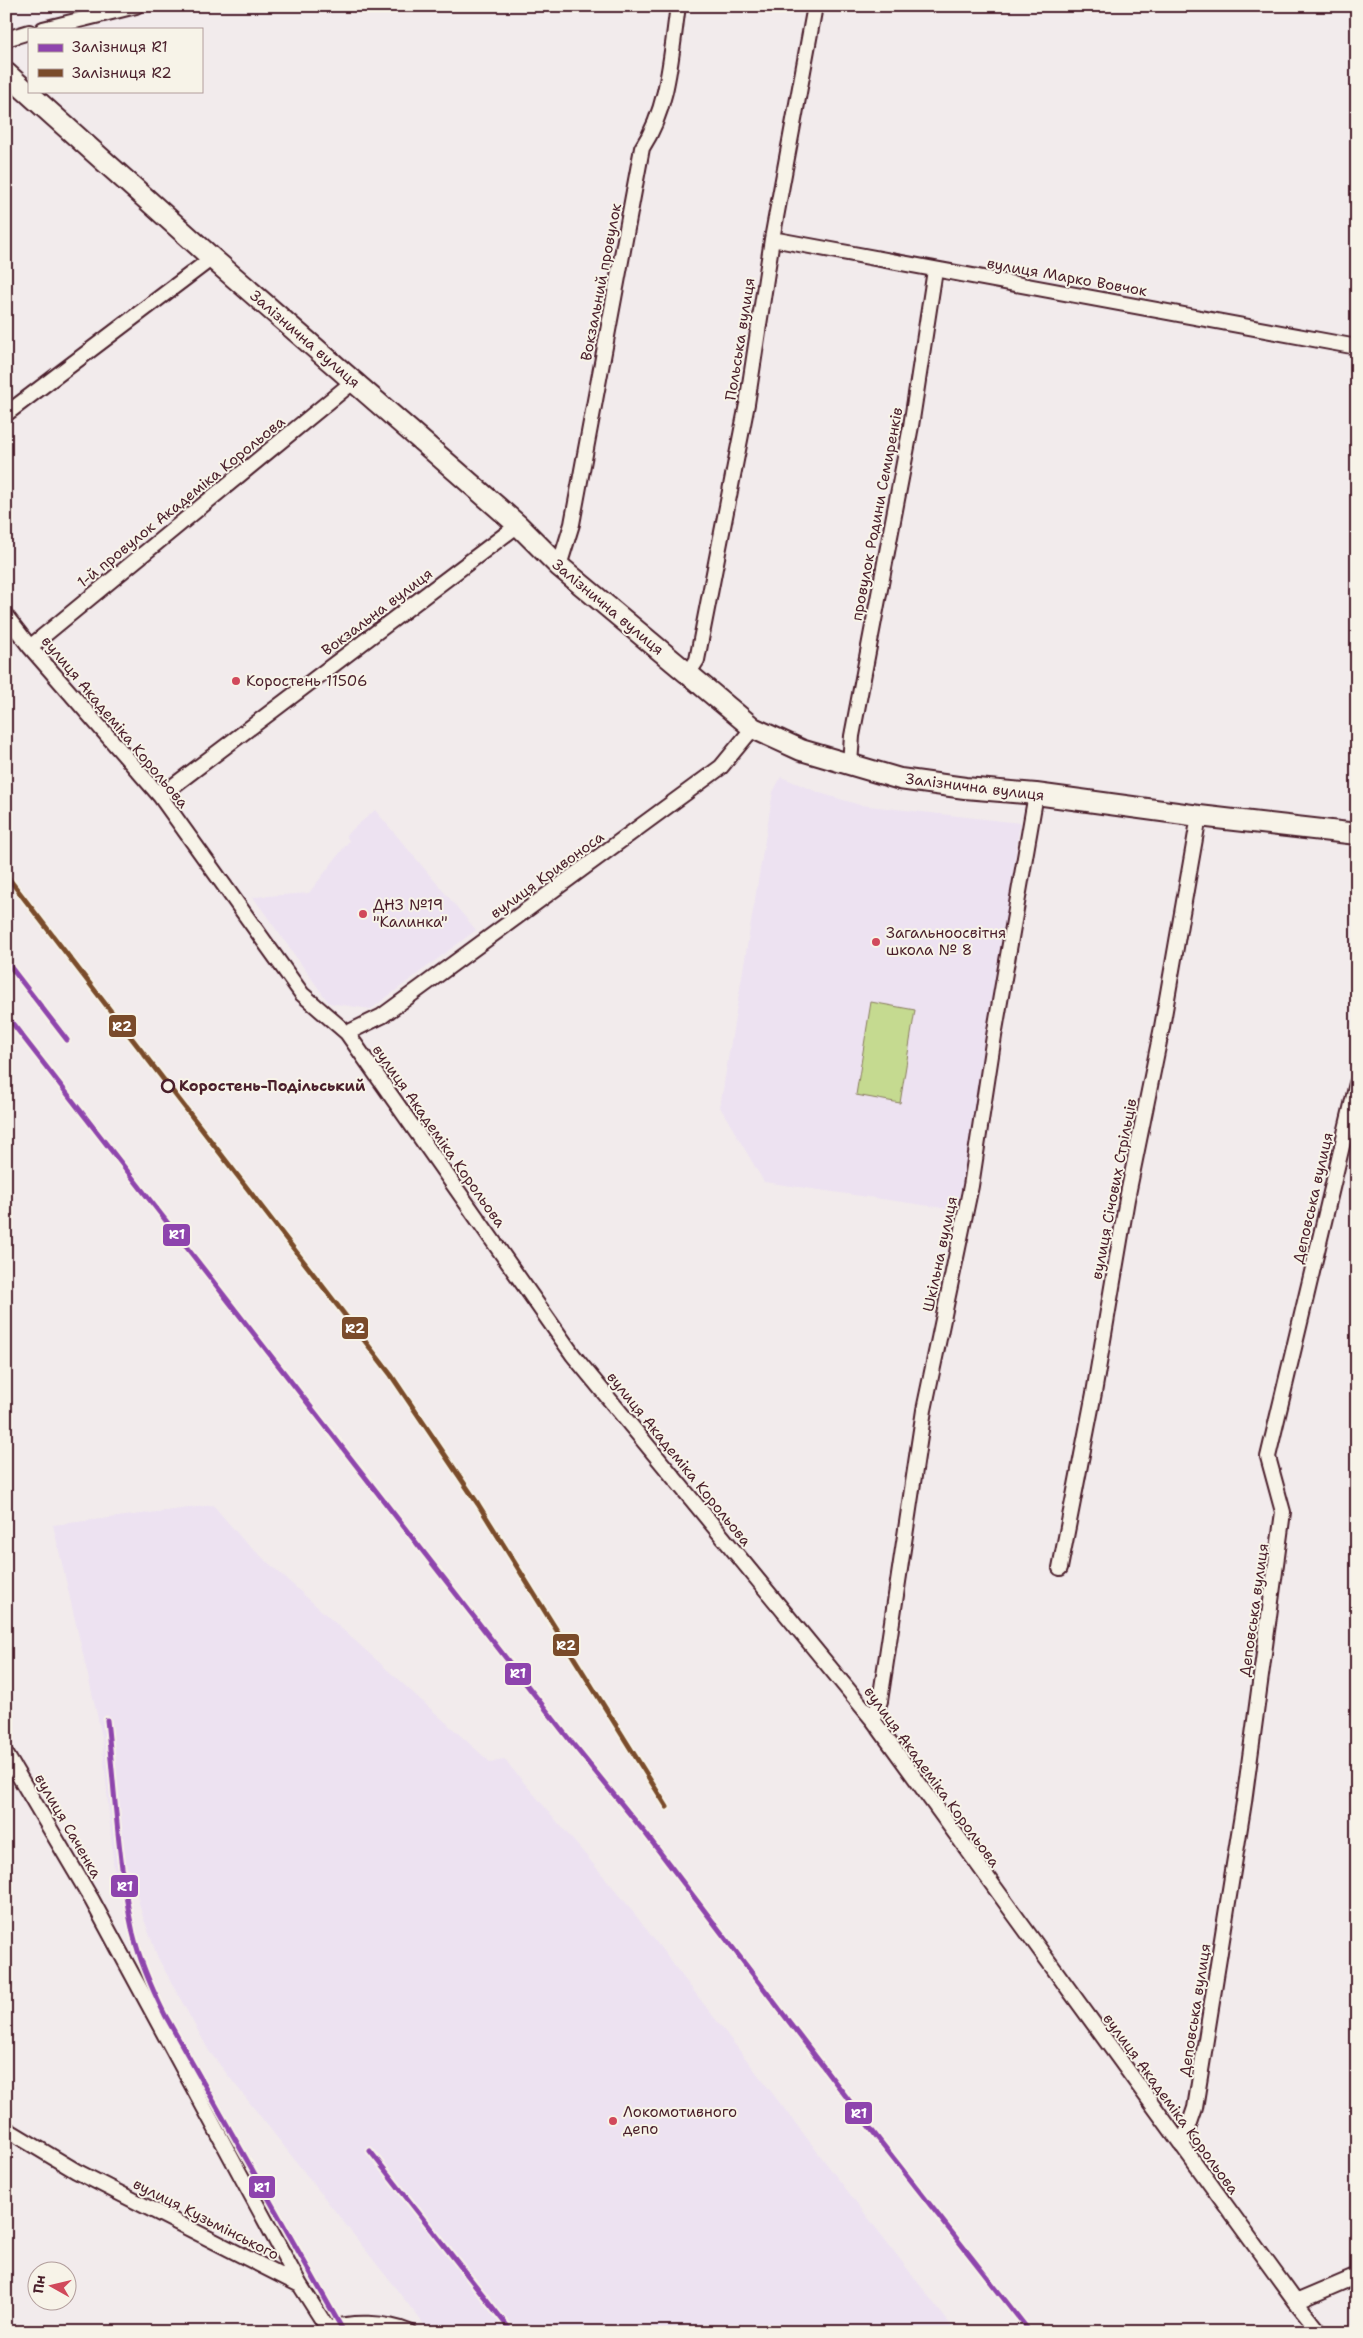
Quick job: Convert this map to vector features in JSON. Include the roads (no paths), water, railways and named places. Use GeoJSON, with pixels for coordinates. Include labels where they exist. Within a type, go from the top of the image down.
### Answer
{"type":"FeatureCollection","features":[{"type":"Feature","properties":{"kind":"street"},"geometry":{"type":"LineString","coordinates":[[47,28],[136,6]]}},
{"type":"Feature","properties":{"kind":"street","name":"Вокзальний провулок"},"geometry":{"type":"LineString","coordinates":[[559,566],[572,524],[642,148],[650,136],[666,89],[678,6]]}},
{"type":"Feature","properties":{"kind":"street","name":"Польська вулиця"},"geometry":{"type":"LineString","coordinates":[[688,674],[697,660],[745,414],[772,239],[815,6]]}},
{"type":"Feature","properties":{"kind":"street"},"geometry":{"type":"LineString","coordinates":[[6,39],[28,32]]}},
{"type":"Feature","properties":{"kind":"street","name":"Залізнична вулиця"},"geometry":{"type":"LineString","coordinates":[[6,73],[212,258],[518,526],[559,566],[753,728],[801,750],[900,779],[1357,834]]}},
{"type":"Feature","properties":{"kind":"street","name":"вулиця Марко Вовчок"},"geometry":{"type":"LineString","coordinates":[[772,239],[1357,347]]}},
{"type":"Feature","properties":{"kind":"street"},"geometry":{"type":"LineString","coordinates":[[6,414],[212,258]]}},
{"type":"Feature","properties":{"kind":"street","name":"провулок Родини Семиренків"},"geometry":{"type":"LineString","coordinates":[[850,764],[852,736],[911,426],[935,270]]}},
{"type":"Feature","properties":{"kind":"street","name":"1-й провулок Академіка Корольова"},"geometry":{"type":"LineString","coordinates":[[30,647],[354,381]]}},
{"type":"Feature","properties":{"kind":"street","name":"Вокзальна вулиця"},"geometry":{"type":"LineString","coordinates":[[160,796],[518,526]]}},
{"type":"Feature","properties":{"kind":"street","name":"вулиця Академіка Корольова"},"geometry":{"type":"LineString","coordinates":[[6,616],[30,647],[160,796],[302,994],[347,1033],[572,1355],[873,1720],[1182,2146],[1320,2332]]}},
{"type":"Feature","properties":{"kind":"street","name":"вулиця Кривоноса"},"geometry":{"type":"LineString","coordinates":[[347,1033],[382,1016],[721,767],[753,728]]}},
{"type":"Feature","properties":{"kind":"street","name":"Шкільна вулиця"},"geometry":{"type":"LineString","coordinates":[[873,1720],[880,1701],[924,1410],[971,1186],[994,1036],[1036,794]]}},
{"type":"Feature","properties":{"kind":"street","name":"вулиця Січових Стрільців"},"geometry":{"type":"LineString","coordinates":[[1060,1568],[1094,1394],[1127,1199],[1162,1027],[1199,816]]}},
{"type":"Feature","properties":{"kind":"street","name":"Деповська вулиця"},"geometry":{"type":"LineString","coordinates":[[1182,2146],[1195,2108],[1212,2003],[1244,1802],[1283,1512],[1268,1457],[1357,1083]]}},
{"type":"Feature","properties":{"kind":"street","name":"вулиця Саченка"},"geometry":{"type":"LineString","coordinates":[[6,1754],[92,1900],[300,2285]]}},
{"type":"Feature","properties":{"kind":"street","name":"вулиця Кузьмінського"},"geometry":{"type":"LineString","coordinates":[[6,2129],[76,2171],[300,2285]]}},
{"type":"Feature","properties":{"kind":"street"},"geometry":{"type":"LineString","coordinates":[[1296,2302],[1357,2276]]}},
{"type":"Feature","properties":{"kind":"street"},"geometry":{"type":"LineString","coordinates":[[300,2285],[329,2330],[340,2325],[380,2325],[410,2332]]}},
{"type":"Feature","properties":{"kind":"rail line","name":"R2"},"geometry":{"type":"LineString","coordinates":[[6,875],[391,1375],[478,1504],[667,1807]]}},
{"type":"Feature","properties":{"kind":"rail line","name":"R1"},"geometry":{"type":"LineString","coordinates":[[6,961],[67,1040]]}},
{"type":"Feature","properties":{"kind":"rail line","name":"R1"},"geometry":{"type":"LineString","coordinates":[[6,1015],[572,1743],[646,1834],[880,2141],[1030,2332]]}},
{"type":"Feature","properties":{"kind":"rail line","name":"R1"},"geometry":{"type":"LineString","coordinates":[[107,1720],[117,1827],[128,1907],[133,1933],[147,1975],[165,2015],[344,2332]]}},
{"type":"Feature","properties":{"kind":"rail line","name":"R1"},"geometry":{"type":"LineString","coordinates":[[370,2151],[512,2332]]}},
{"type":"Feature","properties":{"kind":"place","name":"Коростень 11506"},"geometry":{"type":"Point","coordinates":[236,681]}},
{"type":"Feature","properties":{"kind":"place","name":"ДНЗ №19 \"Калинка\""},"geometry":{"type":"Point","coordinates":[363,914]}},
{"type":"Feature","properties":{"kind":"place","name":"Загальноосвітня школа № 8"},"geometry":{"type":"Point","coordinates":[876,942]}},
{"type":"Feature","properties":{"kind":"place","name":"Коростень-Подільський"},"geometry":{"type":"Point","coordinates":[168,1086]}},
{"type":"Feature","properties":{"kind":"place","name":"Локомотивного депо"},"geometry":{"type":"Point","coordinates":[613,2121]}}]}
